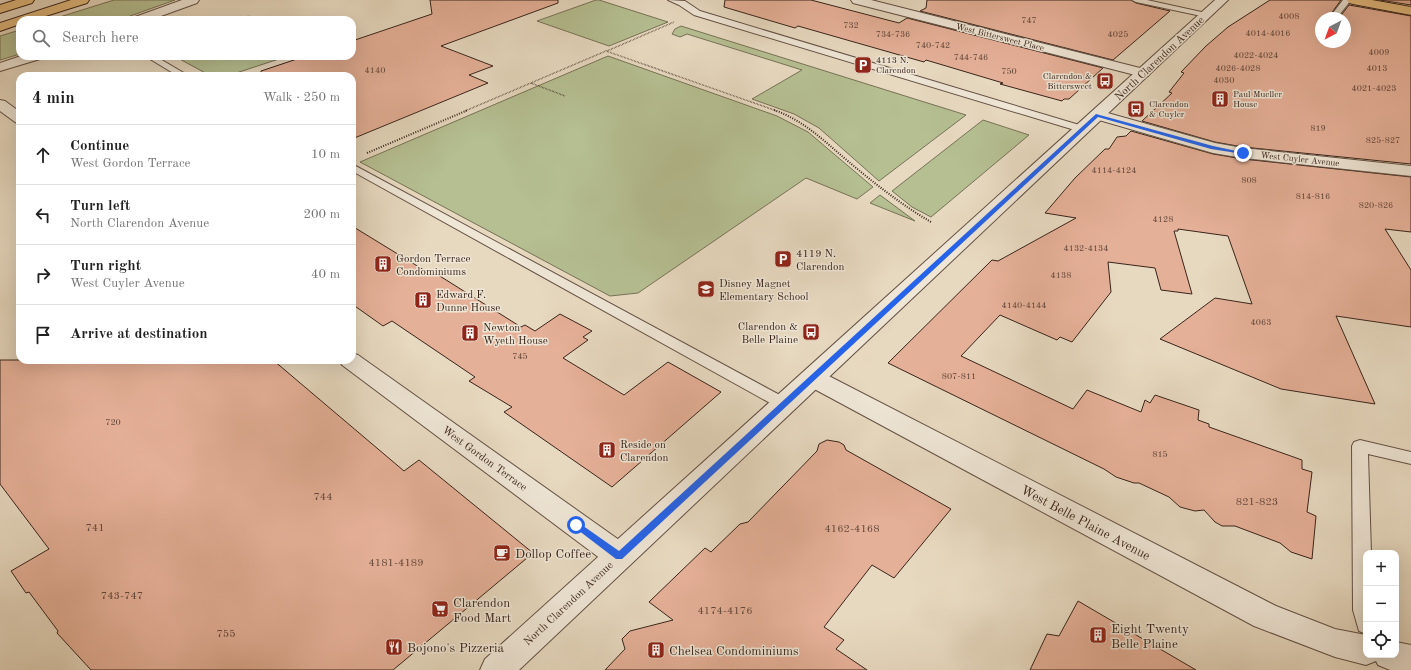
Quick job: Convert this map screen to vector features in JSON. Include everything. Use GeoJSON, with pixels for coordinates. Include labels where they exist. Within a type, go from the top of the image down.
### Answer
{"type":"FeatureCollection","features":[{"type":"Feature","properties":{"kind":"main road"},"geometry":{"type":"LineString","coordinates":[[0,9],[28,0]]}},
{"type":"Feature","properties":{"kind":"main road"},"geometry":{"type":"LineString","coordinates":[[33,16],[83,0]]}},
{"type":"Feature","properties":{"kind":"main road"},"geometry":{"type":"LineString","coordinates":[[1353,0],[1411,11]]}},
{"type":"Feature","properties":{"kind":"main road"},"geometry":{"type":"LineString","coordinates":[[0,27],[16,22]]}},
{"type":"Feature","properties":{"kind":"street"},"geometry":{"type":"LineString","coordinates":[[150,16],[192,0]]}},
{"type":"Feature","properties":{"kind":"street","name":"West Bittersweet Place"},"geometry":{"type":"LineString","coordinates":[[857,0],[1142,73]]}},
{"type":"Feature","properties":{"kind":"street","name":"North Clarendon Avenue"},"geometry":{"type":"LineString","coordinates":[[496,670],[1222,0]]}},
{"type":"Feature","properties":{"kind":"street"},"geometry":{"type":"LineString","coordinates":[[0,67],[22,60]]}},
{"type":"Feature","properties":{"kind":"street"},"geometry":{"type":"LineString","coordinates":[[0,104],[16,116]]}},
{"type":"Feature","properties":{"kind":"street","name":"West Cuyler Avenue"},"geometry":{"type":"LineString","coordinates":[[1089,122],[1243,153],[1411,171]]}},
{"type":"Feature","properties":{"kind":"street","name":"West Gordon Terrace"},"geometry":{"type":"LineString","coordinates":[[355,364],[619,556]]}},
{"type":"Feature","properties":{"kind":"street","name":"West Belle Plaine Avenue"},"geometry":{"type":"LineString","coordinates":[[812,378],[1264,616],[1336,643],[1363,649]]}},
{"type":"Feature","properties":{"kind":"street"},"geometry":{"type":"LineString","coordinates":[[1399,657],[1411,660]]}},
{"type":"Feature","properties":{"kind":"lane"},"geometry":{"type":"LineString","coordinates":[[672,0],[682,3],[697,13],[1089,122]]}},
{"type":"Feature","properties":{"kind":"lane"},"geometry":{"type":"LineString","coordinates":[[1136,0],[1206,15]]}},
{"type":"Feature","properties":{"kind":"lane"},"geometry":{"type":"LineString","coordinates":[[1338,12],[1347,0]]}},
{"type":"Feature","properties":{"kind":"lane"},"geometry":{"type":"LineString","coordinates":[[156,60],[178,72]]}},
{"type":"Feature","properties":{"kind":"lane"},"geometry":{"type":"LineString","coordinates":[[356,170],[784,404]]}},
{"type":"Feature","properties":{"kind":"lane"},"geometry":{"type":"LineString","coordinates":[[1365,622],[1363,610],[1360,446],[1411,458]]}},
{"type":"Feature","properties":{"kind":"path"},"geometry":{"type":"LineString","coordinates":[[366,153],[676,22]]}},
{"type":"Feature","properties":{"kind":"path"},"geometry":{"type":"LineString","coordinates":[[606,51],[776,111],[806,125],[881,188],[912,211],[931,222]]}},
{"type":"Feature","properties":{"kind":"path"},"geometry":{"type":"LineString","coordinates":[[531,83],[565,96]]}},
{"type":"Feature","properties":{"kind":"green space"},"geometry":{"type":"Polygon","coordinates":[[[114,0],[175,0],[130,16],[63,16],[114,0]]]}},
{"type":"Feature","properties":{"kind":"green space"},"geometry":{"type":"Polygon","coordinates":[[[596,0],[668,22],[609,46],[537,21],[596,0]]]}},
{"type":"Feature","properties":{"kind":"green space"},"geometry":{"type":"Polygon","coordinates":[[[681,26],[966,115],[879,181],[819,128],[794,114],[752,99],[802,70],[687,34],[680,37],[672,34],[675,29],[681,26]]]}},
{"type":"Feature","properties":{"kind":"green space"},"geometry":{"type":"Polygon","coordinates":[[[16,31],[16,55],[0,60],[0,36],[16,31]]]}},
{"type":"Feature","properties":{"kind":"green space"},"geometry":{"type":"Polygon","coordinates":[[[608,56],[777,116],[808,132],[873,187],[857,199],[806,178],[638,293],[610,296],[360,162],[608,56]]]}},
{"type":"Feature","properties":{"kind":"green space"},"geometry":{"type":"Polygon","coordinates":[[[181,60],[276,60],[239,72],[204,72],[181,60]]]}},
{"type":"Feature","properties":{"kind":"green space"},"geometry":{"type":"Polygon","coordinates":[[[983,120],[1029,135],[931,217],[912,207],[892,191],[983,120]]]}},
{"type":"Feature","properties":{"kind":"green space"},"geometry":{"type":"Polygon","coordinates":[[[880,195],[915,221],[870,203],[880,195]]]}},
{"type":"Feature","properties":{"kind":"building"},"geometry":{"type":"Polygon","coordinates":[[[430,0],[558,0],[558,3],[441,46],[493,66],[469,75],[488,83],[356,137],[356,72],[261,72],[294,60],[356,60],[356,40],[432,14],[430,0]]]}},
{"type":"Feature","properties":{"kind":"building"},"geometry":{"type":"Polygon","coordinates":[[[725,0],[811,0],[899,23],[907,18],[1103,68],[1069,99],[1064,99],[1062,101],[1000,84],[1003,83],[926,60],[924,62],[798,26],[795,28],[724,7],[725,0]]]}},
{"type":"Feature","properties":{"kind":"building"},"geometry":{"type":"Polygon","coordinates":[[[927,0],[1131,0],[1136,3],[1170,11],[1113,60],[920,11],[926,8],[927,0]]]}},
{"type":"Feature","properties":{"kind":"building"},"geometry":{"type":"Polygon","coordinates":[[[1270,0],[1341,0],[1332,12],[1315,12],[1315,48],[1351,48],[1351,12],[1344,12],[1349,5],[1411,16],[1411,164],[1243,147],[1215,142],[1142,121],[1172,93],[1169,92],[1184,73],[1181,72],[1206,46],[1228,27],[1270,0]]]}},
{"type":"Feature","properties":{"kind":"building"},"geometry":{"type":"Polygon","coordinates":[[[1380,0],[1411,0],[1411,5],[1380,0]]]}},
{"type":"Feature","properties":{"kind":"building"},"geometry":{"type":"Polygon","coordinates":[[[1131,131],[1213,154],[1243,159],[1411,177],[1411,232],[1385,229],[1411,270],[1411,327],[1336,316],[1375,404],[1281,389],[1160,339],[1215,298],[1252,304],[1228,236],[1178,229],[1178,231],[1174,231],[1192,294],[1161,290],[1155,268],[1108,262],[1111,292],[1072,342],[1060,337],[1057,340],[1000,315],[961,356],[1073,409],[1087,390],[1141,412],[1145,400],[1150,403],[1155,395],[1199,410],[1198,420],[1209,424],[1209,427],[1302,460],[1302,469],[1312,472],[1307,512],[1316,516],[1312,559],[1291,552],[1280,543],[1235,526],[1222,526],[1215,522],[1204,510],[1195,511],[1180,507],[1169,497],[1139,483],[1134,483],[1116,477],[1104,469],[888,363],[992,260],[998,261],[1076,218],[1045,213],[1075,178],[1105,149],[1109,149],[1117,137],[1126,136],[1131,131]]]}},
{"type":"Feature","properties":{"kind":"building"},"geometry":{"type":"Polygon","coordinates":[[[356,228],[432,275],[435,273],[521,327],[525,325],[535,331],[560,314],[592,331],[583,337],[588,340],[563,358],[624,395],[668,362],[721,392],[612,487],[504,412],[512,407],[469,381],[475,377],[392,321],[383,326],[356,307],[356,228]]]}},
{"type":"Feature","properties":{"kind":"building"},"geometry":{"type":"Polygon","coordinates":[[[0,360],[16,360],[16,364],[278,364],[404,471],[419,460],[533,553],[393,670],[91,670],[57,633],[58,631],[29,592],[26,593],[11,571],[49,549],[0,484],[0,360]]]}},
{"type":"Feature","properties":{"kind":"building"},"geometry":{"type":"Polygon","coordinates":[[[827,440],[839,442],[844,445],[846,450],[951,509],[894,578],[872,565],[824,627],[844,640],[836,649],[867,670],[605,670],[625,649],[622,639],[630,631],[673,620],[649,602],[705,548],[711,552],[740,524],[748,522],[817,451],[819,444],[827,440]]]}},
{"type":"Feature","properties":{"kind":"building","name":"Eight Twenty Belle Plaine"},"geometry":{"type":"Polygon","coordinates":[[[1078,601],[1196,670],[1030,670],[1047,634],[1059,636],[1078,601]]]}},
{"type":"Feature","properties":{"kind":"place","name":"4113 N. Clarendon"},"geometry":{"type":"Point","coordinates":[863,65]}},
{"type":"Feature","properties":{"kind":"place","name":"Clarendon & Bittersweet"},"geometry":{"type":"Point","coordinates":[1105,81]}},
{"type":"Feature","properties":{"kind":"place","name":"Paul Mueller House"},"geometry":{"type":"Point","coordinates":[1220,99]}},
{"type":"Feature","properties":{"kind":"place","name":"Clarendon & Cuyler"},"geometry":{"type":"Point","coordinates":[1136,109]}},
{"type":"Feature","properties":{"kind":"place","name":"4119 N. Clarendon"},"geometry":{"type":"Point","coordinates":[783,259]}},
{"type":"Feature","properties":{"kind":"place","name":"Gordon Terrace Condominiums"},"geometry":{"type":"Point","coordinates":[383,264]}},
{"type":"Feature","properties":{"kind":"place","name":"Disney Magnet Elementary School"},"geometry":{"type":"Point","coordinates":[706,289]}},
{"type":"Feature","properties":{"kind":"place","name":"Edward F. Dunne House"},"geometry":{"type":"Point","coordinates":[423,300]}},
{"type":"Feature","properties":{"kind":"place","name":"Clarendon & Belle Plaine"},"geometry":{"type":"Point","coordinates":[811,332]}},
{"type":"Feature","properties":{"kind":"place","name":"Newton Wyeth House"},"geometry":{"type":"Point","coordinates":[470,333]}},
{"type":"Feature","properties":{"kind":"place","name":"Reside on Clarendon"},"geometry":{"type":"Point","coordinates":[607,450]}},
{"type":"Feature","properties":{"kind":"place","name":"Dollop Coffee"},"geometry":{"type":"Point","coordinates":[502,553]}},
{"type":"Feature","properties":{"kind":"place","name":"Clarendon Food Mart"},"geometry":{"type":"Point","coordinates":[440,609]}},
{"type":"Feature","properties":{"kind":"place","name":"Eight Twenty Belle Plaine"},"geometry":{"type":"Point","coordinates":[1098,635]}},
{"type":"Feature","properties":{"kind":"place","name":"Bojono's Pizzeria"},"geometry":{"type":"Point","coordinates":[394,647]}},
{"type":"Feature","properties":{"kind":"place","name":"Chelsea Condominiums"},"geometry":{"type":"Point","coordinates":[656,650]}},
{"type":"Feature","properties":{"kind":"route"},"geometry":{"type":"LineString","coordinates":[[576,525],[619,556],[1097,115],[1213,148],[1243,153]]}}]}
